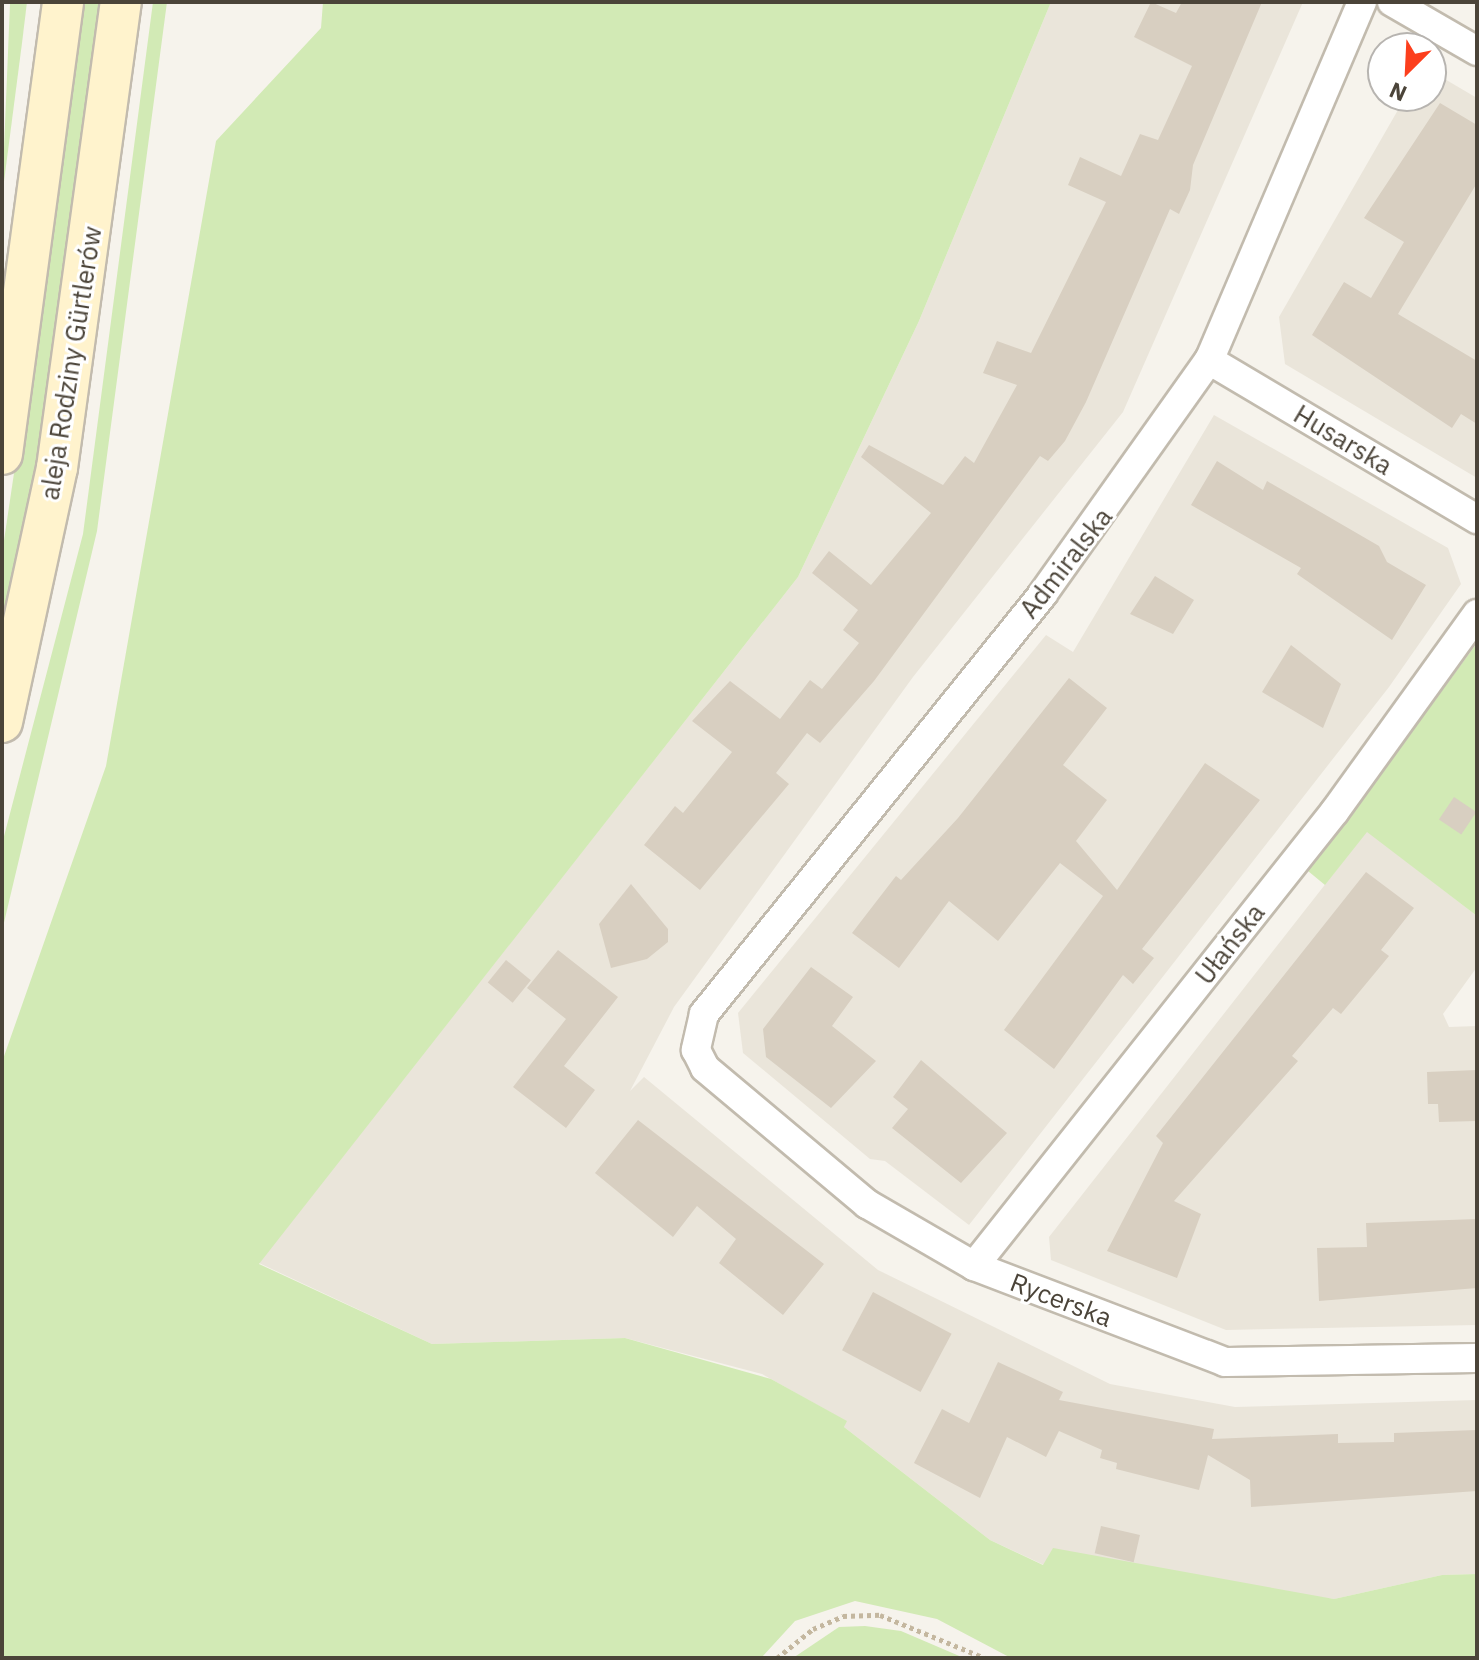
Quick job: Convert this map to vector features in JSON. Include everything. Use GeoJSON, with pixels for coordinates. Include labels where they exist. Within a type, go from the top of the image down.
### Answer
{"type":"FeatureCollection","features":[{"type":"Feature","properties":{"kind":"main road","name":"aleja Rodziny Gürtlerów"},"geometry":{"type":"LineString","coordinates":[[2,454],[63,2]]}},
{"type":"Feature","properties":{"kind":"main road","name":"aleja Rodziny Gürtlerów"},"geometry":{"type":"LineString","coordinates":[[2,722],[57,468],[121,2]]}},
{"type":"Feature","properties":{"kind":"street","name":"Admiralska"},"geometry":{"type":"LineString","coordinates":[[705,1068],[696,1035],[704,1014],[1043,594],[1209,360],[1362,2]]}},
{"type":"Feature","properties":{"kind":"street"},"geometry":{"type":"LineString","coordinates":[[1392,2],[1477,51]]}},
{"type":"Feature","properties":{"kind":"street","name":"Husarska"},"geometry":{"type":"LineString","coordinates":[[1209,360],[1477,519]]}},
{"type":"Feature","properties":{"kind":"street","name":"Ułańska"},"geometry":{"type":"LineString","coordinates":[[974,1266],[1335,811],[1477,614]]}},
{"type":"Feature","properties":{"kind":"street","name":"Rycerska"},"geometry":{"type":"LineString","coordinates":[[705,1068],[896,1226],[974,1266],[1225,1362],[1477,1358]]}},
{"type":"Feature","properties":{"kind":"path"},"geometry":{"type":"LineString","coordinates":[[777,1658],[823,1625],[880,1615],[985,1658]]}},
{"type":"Feature","properties":{"kind":"shaded area"},"geometry":{"type":"Polygon","coordinates":[[[1051,2],[1303,2],[1123,412],[913,677],[674,1007],[630,1091],[644,1077],[878,1270],[1110,1384],[1235,1407],[1477,1400],[1477,1574],[1442,1575],[1334,1599],[1044,1565],[990,1540],[844,1427],[846,1421],[762,1374],[625,1338],[432,1344],[259,1263],[798,577],[919,321],[1051,2]]]}},
{"type":"Feature","properties":{"kind":"shaded area"},"geometry":{"type":"Polygon","coordinates":[[[1447,80],[1477,98],[1477,478],[1285,364],[1279,317],[1397,112],[1447,112],[1447,80]]]}},
{"type":"Feature","properties":{"kind":"shaded area"},"geometry":{"type":"Polygon","coordinates":[[[1214,415],[1448,548],[1461,584],[1389,687],[969,1225],[885,1161],[870,1159],[743,1053],[738,1013],[1046,635],[1073,652],[1214,415]]]}},
{"type":"Feature","properties":{"kind":"shaded area"},"geometry":{"type":"Polygon","coordinates":[[[1367,831],[1477,916],[1477,967],[1443,1014],[1449,1027],[1477,1026],[1477,1325],[1226,1330],[1051,1260],[1049,1237],[1367,831]]]}},
{"type":"Feature","properties":{"kind":"green space"},"geometry":{"type":"Polygon","coordinates":[[[27,2],[22,43],[2,197],[10,4],[27,2]]]}},
{"type":"Feature","properties":{"kind":"green space"},"geometry":{"type":"Polygon","coordinates":[[[84,2],[103,2],[56,354],[2,642],[2,554],[84,2]]]}},
{"type":"Feature","properties":{"kind":"green space"},"geometry":{"type":"Polygon","coordinates":[[[153,2],[167,2],[97,531],[2,931],[2,844],[83,534],[153,2]]]}},
{"type":"Feature","properties":{"kind":"green space"},"geometry":{"type":"Polygon","coordinates":[[[323,2],[1051,2],[919,321],[798,577],[259,1264],[432,1344],[625,1338],[771,1379],[847,1421],[844,1427],[990,1540],[1043,1565],[1053,1548],[1334,1599],[1442,1575],[1477,1574],[1477,1658],[1011,1658],[937,1619],[855,1601],[795,1621],[761,1658],[2,1658],[2,1062],[106,766],[216,141],[321,28],[323,2]]]}},
{"type":"Feature","properties":{"kind":"green space"},"geometry":{"type":"Polygon","coordinates":[[[1477,643],[1477,916],[1367,832],[1325,885],[1308,871],[1477,643]]]}},
{"type":"Feature","properties":{"kind":"green space"},"geometry":{"type":"Polygon","coordinates":[[[865,1626],[901,1631],[964,1658],[793,1658],[839,1627],[865,1626]]]}},
{"type":"Feature","properties":{"kind":"building"},"geometry":{"type":"Polygon","coordinates":[[[1151,2],[1176,13],[1182,2],[1262,2],[1193,165],[1190,190],[1179,214],[1170,209],[1086,402],[1065,441],[1048,461],[1040,456],[874,681],[820,743],[807,733],[776,773],[789,784],[700,890],[644,845],[675,806],[683,813],[732,752],[692,721],[730,681],[780,719],[810,680],[822,689],[859,643],[843,630],[858,610],[812,573],[829,551],[871,585],[931,513],[861,457],[869,445],[943,485],[965,456],[974,463],[1017,385],[983,373],[997,341],[1031,353],[1106,202],[1068,185],[1080,157],[1121,176],[1140,134],[1158,140],[1192,66],[1134,37],[1151,2]]]}},
{"type":"Feature","properties":{"kind":"building"},"geometry":{"type":"Polygon","coordinates":[[[1447,107],[1477,125],[1477,183],[1398,314],[1477,361],[1477,424],[1461,414],[1452,428],[1312,335],[1344,282],[1371,298],[1404,242],[1364,218],[1434,112],[1447,112],[1447,107]]]}},
{"type":"Feature","properties":{"kind":"building"},"geometry":{"type":"Polygon","coordinates":[[[1217,461],[1263,490],[1267,481],[1379,546],[1387,562],[1426,585],[1392,640],[1297,574],[1301,568],[1191,505],[1217,461]]]}},
{"type":"Feature","properties":{"kind":"building"},"geometry":{"type":"Polygon","coordinates":[[[1155,576],[1194,600],[1173,634],[1130,614],[1155,576]]]}},
{"type":"Feature","properties":{"kind":"building"},"geometry":{"type":"Polygon","coordinates":[[[1291,645],[1341,684],[1323,728],[1262,692],[1291,645]]]}},
{"type":"Feature","properties":{"kind":"building"},"geometry":{"type":"Polygon","coordinates":[[[1069,678],[1107,708],[1063,765],[1107,800],[1076,841],[1117,890],[1205,763],[1260,800],[1142,949],[1154,958],[1133,984],[1123,975],[1054,1069],[1004,1030],[1103,896],[1060,863],[998,941],[949,901],[899,968],[852,933],[896,876],[901,880],[958,818],[1069,678]]]}},
{"type":"Feature","properties":{"kind":"building"},"geometry":{"type":"Polygon","coordinates":[[[1454,797],[1476,812],[1461,834],[1439,819],[1454,797]]]}},
{"type":"Feature","properties":{"kind":"building"},"geometry":{"type":"Polygon","coordinates":[[[1366,872],[1414,908],[1381,950],[1389,956],[1341,1014],[1333,1008],[1292,1056],[1298,1061],[1174,1201],[1201,1214],[1177,1278],[1107,1251],[1163,1143],[1156,1136],[1366,872]]]}},
{"type":"Feature","properties":{"kind":"building"},"geometry":{"type":"Polygon","coordinates":[[[631,884],[668,929],[668,942],[647,959],[611,968],[599,924],[631,884]]]}},
{"type":"Feature","properties":{"kind":"building"},"geometry":{"type":"Polygon","coordinates":[[[558,950],[618,997],[564,1066],[595,1090],[566,1128],[513,1087],[566,1019],[527,988],[558,950]]]}},
{"type":"Feature","properties":{"kind":"building"},"geometry":{"type":"Polygon","coordinates":[[[506,960],[531,980],[513,1003],[488,983],[506,960]]]}},
{"type":"Feature","properties":{"kind":"building"},"geometry":{"type":"Polygon","coordinates":[[[811,967],[853,997],[832,1026],[876,1061],[831,1108],[766,1057],[763,1029],[811,967]]]}},
{"type":"Feature","properties":{"kind":"building"},"geometry":{"type":"Polygon","coordinates":[[[921,1060],[1007,1133],[961,1183],[892,1128],[908,1109],[893,1097],[921,1060]]]}},
{"type":"Feature","properties":{"kind":"building"},"geometry":{"type":"Polygon","coordinates":[[[1477,1070],[1477,1121],[1439,1122],[1438,1104],[1428,1104],[1427,1072],[1477,1070]]]}},
{"type":"Feature","properties":{"kind":"building"},"geometry":{"type":"Polygon","coordinates":[[[638,1120],[824,1264],[783,1315],[719,1263],[736,1239],[697,1206],[673,1237],[595,1173],[638,1120]]]}},
{"type":"Feature","properties":{"kind":"building"},"geometry":{"type":"Polygon","coordinates":[[[1477,1219],[1477,1288],[1319,1301],[1317,1248],[1367,1247],[1366,1223],[1477,1219]]]}},
{"type":"Feature","properties":{"kind":"building"},"geometry":{"type":"Polygon","coordinates":[[[873,1292],[952,1334],[921,1392],[842,1350],[873,1292]]]}},
{"type":"Feature","properties":{"kind":"building"},"geometry":{"type":"Polygon","coordinates":[[[998,1362],[1063,1392],[1059,1400],[1214,1429],[1212,1439],[1338,1434],[1338,1443],[1394,1442],[1394,1433],[1477,1430],[1477,1491],[1251,1507],[1250,1480],[1208,1455],[1199,1490],[1116,1469],[1117,1463],[1100,1458],[1102,1450],[1059,1431],[1046,1457],[1007,1437],[980,1498],[914,1463],[942,1409],[969,1423],[998,1362]]]}},
{"type":"Feature","properties":{"kind":"building"},"geometry":{"type":"Polygon","coordinates":[[[1101,1526],[1140,1535],[1134,1562],[1095,1553],[1101,1526]]]}}]}
